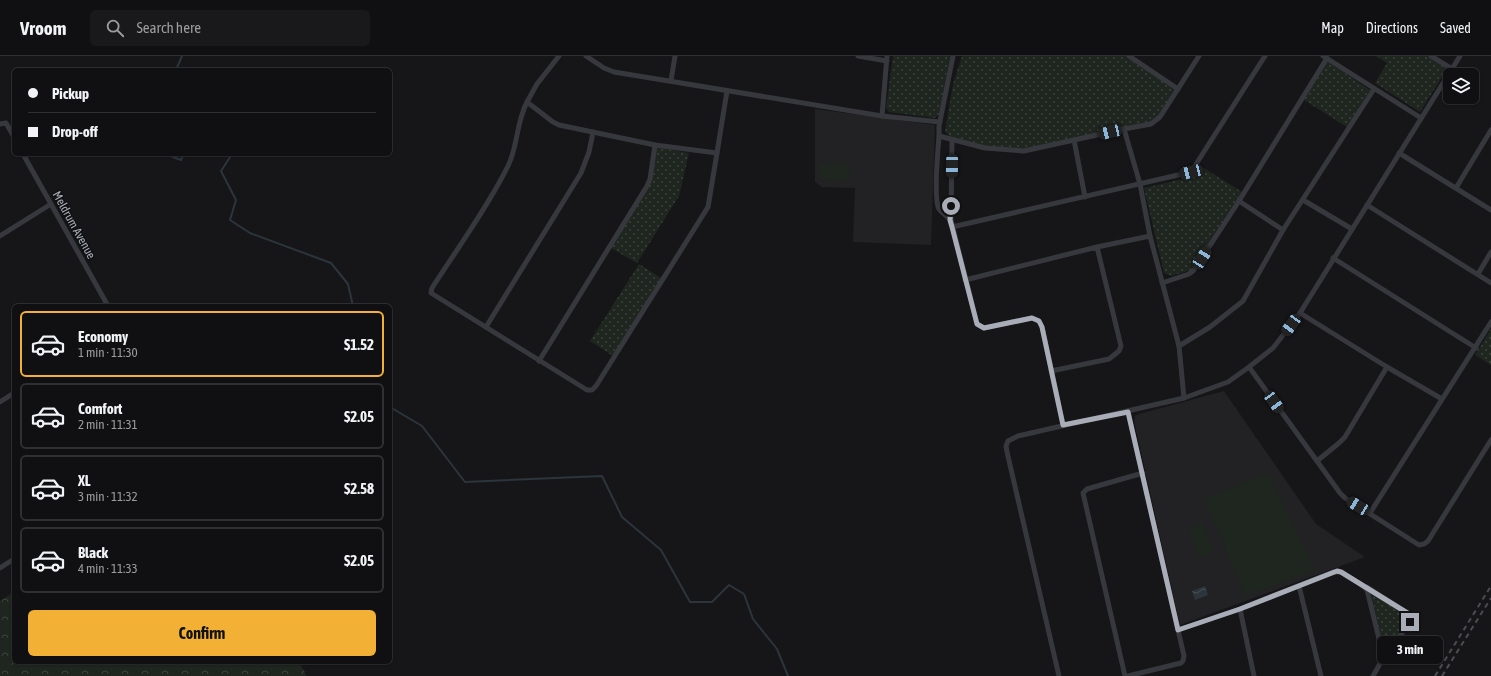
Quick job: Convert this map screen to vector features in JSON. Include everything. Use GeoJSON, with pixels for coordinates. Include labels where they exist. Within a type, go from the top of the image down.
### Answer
{"type":"FeatureCollection","features":[{"type":"Feature","properties":{"kind":"street"},"geometry":{"type":"LineString","coordinates":[[558,56],[537,84],[527,102],[519,120],[513,152],[508,166],[431,291],[432,294],[589,391],[594,389],[708,207],[727,91]]}},
{"type":"Feature","properties":{"kind":"street"},"geometry":{"type":"LineString","coordinates":[[586,56],[604,68],[614,72],[882,116],[940,122]]}},
{"type":"Feature","properties":{"kind":"street"},"geometry":{"type":"LineString","coordinates":[[671,81],[675,56]]}},
{"type":"Feature","properties":{"kind":"street"},"geometry":{"type":"LineString","coordinates":[[858,56],[887,58],[882,116]]}},
{"type":"Feature","properties":{"kind":"street"},"geometry":{"type":"LineString","coordinates":[[950,220],[940,210],[937,204],[936,177],[940,122],[953,56]]}},
{"type":"Feature","properties":{"kind":"street"},"geometry":{"type":"LineString","coordinates":[[1128,56],[1136,58],[1178,88]]}},
{"type":"Feature","properties":{"kind":"street"},"geometry":{"type":"LineString","coordinates":[[939,136],[985,148],[1024,152],[1151,124],[1160,117],[1199,56]]}},
{"type":"Feature","properties":{"kind":"street"},"geometry":{"type":"LineString","coordinates":[[952,227],[1191,172],[1265,56]]}},
{"type":"Feature","properties":{"kind":"street"},"geometry":{"type":"LineString","coordinates":[[1431,56],[1450,68]]}},
{"type":"Feature","properties":{"kind":"street"},"geometry":{"type":"LineString","coordinates":[[1453,68],[1460,56]]}},
{"type":"Feature","properties":{"kind":"street"},"geometry":{"type":"LineString","coordinates":[[1162,283],[1192,272],[1239,201],[1325,57],[1421,118]]}},
{"type":"Feature","properties":{"kind":"street"},"geometry":{"type":"LineString","coordinates":[[1059,676],[1006,446],[1008,441],[1012,438],[1063,425],[1128,412],[1184,398],[1228,382],[1273,348],[1300,313],[1443,83]]}},
{"type":"Feature","properties":{"kind":"street"},"geometry":{"type":"LineString","coordinates":[[1179,346],[1210,327],[1243,301],[1283,230],[1374,89]]}},
{"type":"Feature","properties":{"kind":"street"},"geometry":{"type":"LineString","coordinates":[[527,102],[556,124],[655,145],[717,153]]}},
{"type":"Feature","properties":{"kind":"street"},"geometry":{"type":"LineString","coordinates":[[0,124],[6,123],[12,134]]}},
{"type":"Feature","properties":{"kind":"street"},"geometry":{"type":"LineString","coordinates":[[1124,129],[1140,184],[1150,236],[1179,346],[1184,398]]}},
{"type":"Feature","properties":{"kind":"street"},"geometry":{"type":"LineString","coordinates":[[1456,188],[1491,130]]}},
{"type":"Feature","properties":{"kind":"street"},"geometry":{"type":"LineString","coordinates":[[486,327],[581,173],[589,152],[593,132]]}},
{"type":"Feature","properties":{"kind":"street"},"geometry":{"type":"LineString","coordinates":[[952,140],[950,220],[976,322],[981,328],[984,328],[1032,318],[1039,321],[1042,327],[1063,425]]}},
{"type":"Feature","properties":{"kind":"street"},"geometry":{"type":"LineString","coordinates":[[1074,140],[1085,197]]}},
{"type":"Feature","properties":{"kind":"street"},"geometry":{"type":"LineString","coordinates":[[539,360],[647,186],[650,179],[655,145]]}},
{"type":"Feature","properties":{"kind":"street"},"geometry":{"type":"LineString","coordinates":[[1399,153],[1491,210]]}},
{"type":"Feature","properties":{"kind":"street","name":"Meldrum Avenue"},"geometry":{"type":"LineString","coordinates":[[24,156],[107,304]]}},
{"type":"Feature","properties":{"kind":"street"},"geometry":{"type":"LineString","coordinates":[[1303,200],[1352,229]]}},
{"type":"Feature","properties":{"kind":"street"},"geometry":{"type":"LineString","coordinates":[[1239,201],[1283,230]]}},
{"type":"Feature","properties":{"kind":"street"},"geometry":{"type":"LineString","coordinates":[[0,236],[51,204]]}},
{"type":"Feature","properties":{"kind":"street"},"geometry":{"type":"LineString","coordinates":[[1367,205],[1491,283]]}},
{"type":"Feature","properties":{"kind":"street"},"geometry":{"type":"LineString","coordinates":[[965,280],[1097,247],[1150,236]]}},
{"type":"Feature","properties":{"kind":"street"},"geometry":{"type":"LineString","coordinates":[[1051,371],[1109,358],[1119,351],[1121,346],[1097,247]]}},
{"type":"Feature","properties":{"kind":"street"},"geometry":{"type":"LineString","coordinates":[[1478,274],[1491,252]]}},
{"type":"Feature","properties":{"kind":"street"},"geometry":{"type":"LineString","coordinates":[[1334,258],[1476,348]]}},
{"type":"Feature","properties":{"kind":"street"},"geometry":{"type":"LineString","coordinates":[[1300,313],[1442,399]]}},
{"type":"Feature","properties":{"kind":"street"},"geometry":{"type":"LineString","coordinates":[[1370,513],[1476,348],[1491,322]]}},
{"type":"Feature","properties":{"kind":"street"},"geometry":{"type":"LineString","coordinates":[[1249,367],[1345,498],[1419,545],[1424,544],[1491,440]]}},
{"type":"Feature","properties":{"kind":"street"},"geometry":{"type":"LineString","coordinates":[[1317,461],[1345,437],[1387,367]]}},
{"type":"Feature","properties":{"kind":"street"},"geometry":{"type":"LineString","coordinates":[[0,402],[12,395]]}},
{"type":"Feature","properties":{"kind":"street"},"geometry":{"type":"LineString","coordinates":[[1128,412],[1143,473],[1184,656],[1181,664],[1126,676],[1083,493],[1086,488],[1143,473]]}},
{"type":"Feature","properties":{"kind":"street"},"geometry":{"type":"LineString","coordinates":[[0,568],[12,560]]}},
{"type":"Feature","properties":{"kind":"street"},"geometry":{"type":"LineString","coordinates":[[1178,630],[1240,609],[1337,571],[1409,614],[1410,622],[1381,662],[1373,676]]}},
{"type":"Feature","properties":{"kind":"street"},"geometry":{"type":"LineString","coordinates":[[1362,585],[1368,593],[1382,651],[1381,662]]}},
{"type":"Feature","properties":{"kind":"street"},"geometry":{"type":"LineString","coordinates":[[1299,586],[1321,676]]}},
{"type":"Feature","properties":{"kind":"street"},"geometry":{"type":"LineString","coordinates":[[1240,609],[1254,676]]}},
{"type":"Feature","properties":{"kind":"shaded area"},"geometry":{"type":"Polygon","coordinates":[[[815,109],[935,125],[931,245],[853,242],[855,188],[822,187],[815,182],[815,109]]]}},
{"type":"Feature","properties":{"kind":"shaded area"},"geometry":{"type":"Polygon","coordinates":[[[1224,391],[1316,524],[1365,557],[1180,625],[1134,421],[1135,416],[1139,414],[1224,391]]]}},
{"type":"Feature","properties":{"kind":"green space"},"geometry":{"type":"Polygon","coordinates":[[[893,56],[950,56],[939,114],[935,118],[889,112],[886,108],[893,56]]]}},
{"type":"Feature","properties":{"kind":"green space"},"geometry":{"type":"Polygon","coordinates":[[[962,56],[1126,56],[1177,89],[1159,116],[1151,122],[1024,150],[985,147],[952,138],[945,132],[953,84],[962,56]]]}},
{"type":"Feature","properties":{"kind":"green space"},"geometry":{"type":"Polygon","coordinates":[[[1376,56],[1427,56],[1445,68],[1443,68],[1443,75],[1420,112],[1375,83],[1387,63],[1376,56]]]}},
{"type":"Feature","properties":{"kind":"green space"},"geometry":{"type":"Polygon","coordinates":[[[1327,61],[1370,90],[1347,127],[1304,100],[1327,61]]]}},
{"type":"Feature","properties":{"kind":"green space"},"geometry":{"type":"Polygon","coordinates":[[[657,147],[689,153],[679,196],[637,263],[611,248],[644,195],[657,147]]]}},
{"type":"Feature","properties":{"kind":"green space"},"geometry":{"type":"Polygon","coordinates":[[[820,163],[850,164],[849,180],[819,179],[820,163]]]}},
{"type":"Feature","properties":{"kind":"green space"},"geometry":{"type":"Polygon","coordinates":[[[1202,167],[1242,192],[1191,270],[1171,276],[1164,273],[1144,188],[1195,176],[1202,167]]]}},
{"type":"Feature","properties":{"kind":"green space"},"geometry":{"type":"Polygon","coordinates":[[[639,264],[661,278],[613,356],[590,341],[639,264]]]}},
{"type":"Feature","properties":{"kind":"green space"},"geometry":{"type":"Polygon","coordinates":[[[1491,329],[1491,365],[1475,355],[1491,329]]]}},
{"type":"Feature","properties":{"kind":"green space"},"geometry":{"type":"Polygon","coordinates":[[[1269,473],[1315,571],[1245,596],[1204,498],[1269,473]]]}},
{"type":"Feature","properties":{"kind":"green space"},"geometry":{"type":"Polygon","coordinates":[[[1203,523],[1214,553],[1199,558],[1188,529],[1203,523]]]}},
{"type":"Feature","properties":{"kind":"green space"},"geometry":{"type":"Polygon","coordinates":[[[1370,591],[1406,615],[1408,622],[1385,654],[1370,591]]]}},
{"type":"Feature","properties":{"kind":"green space"},"geometry":{"type":"Polygon","coordinates":[[[12,593],[12,664],[300,664],[307,676],[0,676],[0,601],[12,593]]]}},
{"type":"Feature","properties":{"kind":"water"},"geometry":{"type":"Polygon","coordinates":[[[1205,586],[1208,595],[1195,600],[1192,591],[1205,586]]]}},
{"type":"Feature","properties":{"kind":"waterway"},"geometry":{"type":"LineString","coordinates":[[177,68],[182,56]]}},
{"type":"Feature","properties":{"kind":"waterway"},"geometry":{"type":"LineString","coordinates":[[170,156],[181,160],[183,156]]}},
{"type":"Feature","properties":{"kind":"waterway"},"geometry":{"type":"LineString","coordinates":[[231,156],[221,171],[236,200],[230,220],[250,233],[331,263],[348,284],[353,304]]}},
{"type":"Feature","properties":{"kind":"waterway"},"geometry":{"type":"LineString","coordinates":[[392,408],[422,426],[465,482],[602,476],[622,517],[661,550],[690,602],[712,602],[729,585],[744,594],[753,619],[777,649],[788,676]]}},
{"type":"Feature","properties":{"kind":"railway"},"geometry":{"type":"LineString","coordinates":[[1435,676],[1491,586]]}},
{"type":"Feature","properties":{"kind":"railway"},"geometry":{"type":"LineString","coordinates":[[1442,676],[1491,598]]}},
{"type":"Feature","properties":{"kind":"route"},"geometry":{"type":"LineString","coordinates":[[951,206],[950,220],[978,326],[984,328],[1032,318],[1039,321],[1042,327],[1063,425],[1128,412],[1178,630],[1240,609],[1337,571],[1409,614],[1410,622]]}}]}
